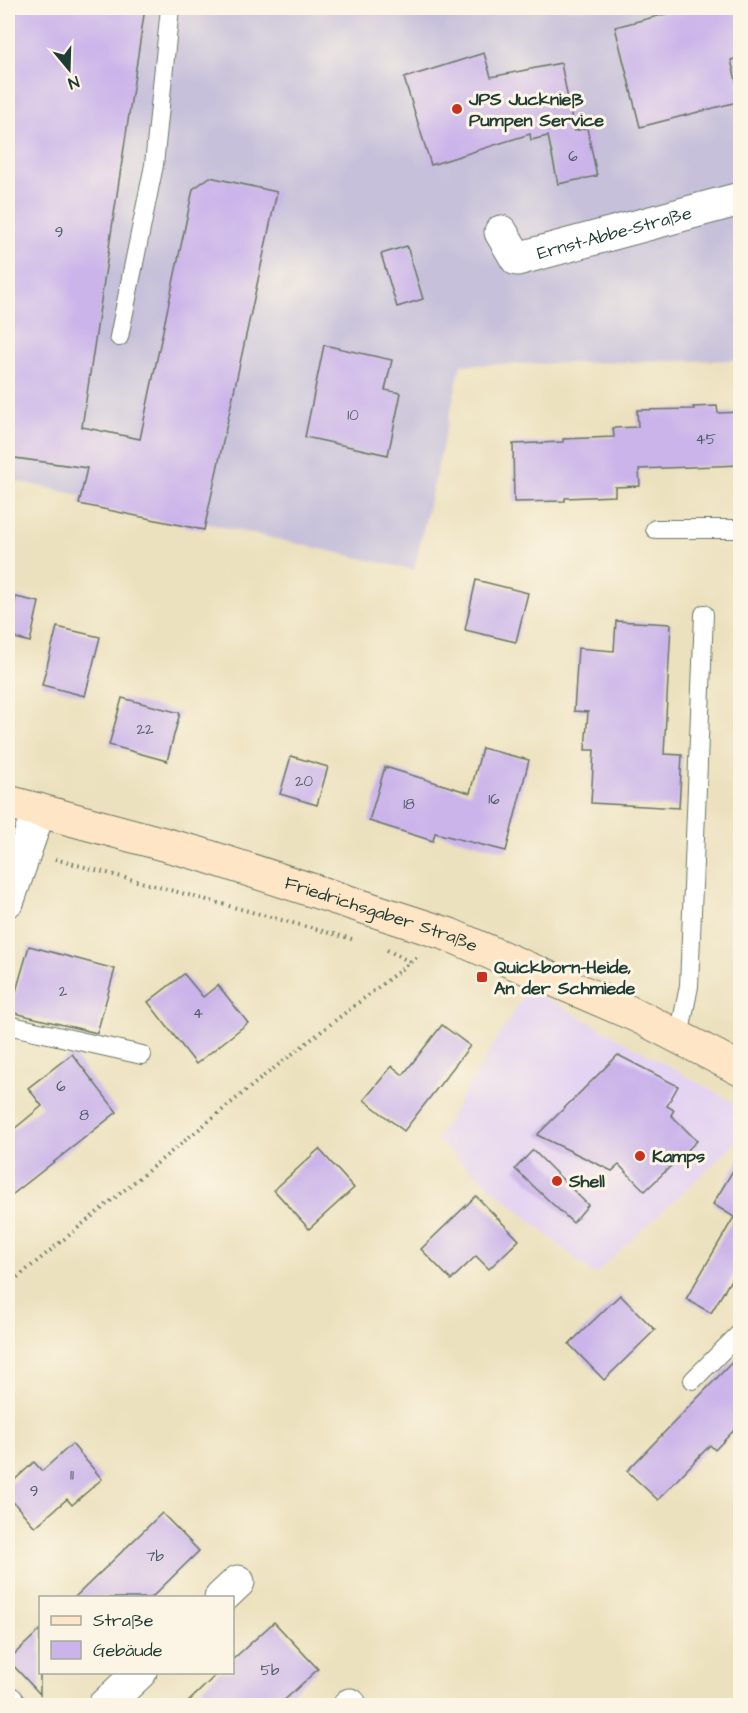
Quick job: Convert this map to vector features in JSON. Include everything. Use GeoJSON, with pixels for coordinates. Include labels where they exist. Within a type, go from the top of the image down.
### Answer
{"type":"FeatureCollection","features":[{"type":"Feature","properties":{"kind":"main road","name":"Friedrichsgaber Straße"},"geometry":{"type":"LineString","coordinates":[[8,802],[200,854],[450,935],[640,1017],[741,1069]]}},
{"type":"Feature","properties":{"kind":"street","name":"Ernst-Abbe-Straße"},"geometry":{"type":"LineString","coordinates":[[501,232],[517,259],[741,199]]}},
{"type":"Feature","properties":{"kind":"street"},"geometry":{"type":"LineString","coordinates":[[8,900],[39,810]]}},
{"type":"Feature","properties":{"kind":"street"},"geometry":{"type":"LineString","coordinates":[[104,1706],[138,1674]]}},
{"type":"Feature","properties":{"kind":"lane"},"geometry":{"type":"LineString","coordinates":[[119,337],[154,165],[170,8]]}},
{"type":"Feature","properties":{"kind":"lane"},"geometry":{"type":"LineString","coordinates":[[655,529],[741,529]]}},
{"type":"Feature","properties":{"kind":"lane"},"geometry":{"type":"LineString","coordinates":[[679,1037],[689,986],[704,614]]}},
{"type":"Feature","properties":{"kind":"lane"},"geometry":{"type":"LineString","coordinates":[[8,1025],[142,1055]]}},
{"type":"Feature","properties":{"kind":"lane"},"geometry":{"type":"LineString","coordinates":[[693,1380],[741,1333]]}},
{"type":"Feature","properties":{"kind":"path"},"geometry":{"type":"LineString","coordinates":[[25,851],[358,941]]}},
{"type":"Feature","properties":{"kind":"path"},"geometry":{"type":"LineString","coordinates":[[8,1285],[264,1076],[410,962],[450,935]]}},
{"type":"Feature","properties":{"kind":"path"},"geometry":{"type":"LineString","coordinates":[[381,947],[410,962]]}},
{"type":"Feature","properties":{"kind":"shaded area"},"geometry":{"type":"Polygon","coordinates":[[[8,8],[740,8],[740,360],[461,365],[414,570],[8,479],[8,8]]]}},
{"type":"Feature","properties":{"kind":"shaded area"},"geometry":{"type":"Polygon","coordinates":[[[528,988],[740,1106],[740,1139],[594,1275],[436,1140],[528,988]]]}},
{"type":"Feature","properties":{"kind":"building"},"geometry":{"type":"Polygon","coordinates":[[[8,8],[145,8],[82,427],[140,439],[193,189],[210,177],[277,192],[204,530],[79,504],[87,468],[8,457],[8,8]]]}},
{"type":"Feature","properties":{"kind":"building"},"geometry":{"type":"Polygon","coordinates":[[[689,8],[741,8],[741,57],[731,60],[741,101],[640,127],[615,27],[689,8]]]}},
{"type":"Feature","properties":{"kind":"building"},"geometry":{"type":"Polygon","coordinates":[[[484,53],[491,77],[561,63],[574,131],[587,128],[597,176],[558,184],[548,136],[531,140],[530,134],[431,165],[404,78],[484,53]]]}},
{"type":"Feature","properties":{"kind":"building"},"geometry":{"type":"Polygon","coordinates":[[[407,246],[423,299],[397,307],[381,254],[407,246]]]}},
{"type":"Feature","properties":{"kind":"building"},"geometry":{"type":"Polygon","coordinates":[[[324,345],[392,360],[385,390],[401,393],[388,455],[305,437],[324,345]]]}},
{"type":"Feature","properties":{"kind":"building"},"geometry":{"type":"Polygon","coordinates":[[[717,406],[718,413],[741,412],[741,465],[639,469],[640,486],[615,487],[615,496],[565,498],[565,501],[514,502],[513,444],[614,437],[613,428],[638,427],[637,410],[694,409],[693,407],[717,406]]]}},
{"type":"Feature","properties":{"kind":"building"},"geometry":{"type":"Polygon","coordinates":[[[476,580],[528,593],[516,642],[465,630],[476,580]]]}},
{"type":"Feature","properties":{"kind":"building"},"geometry":{"type":"Polygon","coordinates":[[[16,597],[39,602],[30,642],[8,636],[16,597]]]}},
{"type":"Feature","properties":{"kind":"building"},"geometry":{"type":"Polygon","coordinates":[[[616,621],[671,624],[664,754],[682,755],[679,808],[591,803],[594,750],[585,750],[588,712],[574,711],[578,648],[614,651],[616,621]]]}},
{"type":"Feature","properties":{"kind":"building"},"geometry":{"type":"Polygon","coordinates":[[[57,627],[100,637],[85,696],[42,685],[57,627]]]}},
{"type":"Feature","properties":{"kind":"building"},"geometry":{"type":"Polygon","coordinates":[[[122,698],[180,713],[167,761],[109,745],[122,698]]]}},
{"type":"Feature","properties":{"kind":"building"},"geometry":{"type":"Polygon","coordinates":[[[482,748],[529,760],[506,851],[435,833],[433,841],[369,821],[385,767],[470,793],[482,748]]]}},
{"type":"Feature","properties":{"kind":"building"},"geometry":{"type":"Polygon","coordinates":[[[291,756],[328,767],[317,805],[280,794],[291,756]]]}},
{"type":"Feature","properties":{"kind":"building"},"geometry":{"type":"Polygon","coordinates":[[[29,946],[115,969],[97,1033],[10,1012],[29,946]]]}},
{"type":"Feature","properties":{"kind":"building"},"geometry":{"type":"Polygon","coordinates":[[[184,974],[203,997],[218,985],[248,1023],[196,1064],[148,1002],[184,974]]]}},
{"type":"Feature","properties":{"kind":"building"},"geometry":{"type":"Polygon","coordinates":[[[442,1025],[470,1046],[404,1131],[364,1100],[392,1066],[403,1075],[442,1025]]]}},
{"type":"Feature","properties":{"kind":"building"},"geometry":{"type":"Polygon","coordinates":[[[72,1054],[117,1112],[8,1198],[8,1134],[42,1106],[28,1088],[72,1054]]]}},
{"type":"Feature","properties":{"kind":"building"},"geometry":{"type":"Polygon","coordinates":[[[618,1055],[678,1086],[667,1106],[674,1110],[671,1115],[697,1141],[645,1191],[619,1165],[612,1171],[537,1135],[618,1055]]]}},
{"type":"Feature","properties":{"kind":"building"},"geometry":{"type":"Polygon","coordinates":[[[319,1149],[354,1188],[309,1229],[274,1190],[319,1149]]]}},
{"type":"Feature","properties":{"kind":"building"},"geometry":{"type":"Polygon","coordinates":[[[533,1150],[588,1205],[573,1223],[515,1169],[533,1150]]]}},
{"type":"Feature","properties":{"kind":"building"},"geometry":{"type":"Polygon","coordinates":[[[741,1157],[741,1263],[711,1313],[686,1299],[734,1217],[713,1204],[741,1157]]]}},
{"type":"Feature","properties":{"kind":"building"},"geometry":{"type":"Polygon","coordinates":[[[476,1196],[519,1240],[489,1269],[476,1256],[451,1280],[421,1249],[476,1196]]]}},
{"type":"Feature","properties":{"kind":"building"},"geometry":{"type":"Polygon","coordinates":[[[620,1295],[655,1330],[604,1380],[569,1344],[620,1295]]]}},
{"type":"Feature","properties":{"kind":"building"},"geometry":{"type":"Polygon","coordinates":[[[741,1353],[741,1423],[715,1450],[710,1445],[658,1500],[627,1471],[741,1353]]]}},
{"type":"Feature","properties":{"kind":"building"},"geometry":{"type":"Polygon","coordinates":[[[72,1444],[102,1479],[72,1505],[67,1499],[35,1527],[8,1496],[8,1486],[34,1462],[42,1471],[72,1444]]]}},
{"type":"Feature","properties":{"kind":"building"},"geometry":{"type":"Polygon","coordinates":[[[162,1513],[199,1551],[153,1596],[76,1596],[162,1513]]]}},
{"type":"Feature","properties":{"kind":"building"},"geometry":{"type":"Polygon","coordinates":[[[274,1622],[318,1669],[278,1706],[184,1706],[217,1674],[234,1674],[234,1658],[274,1622]]]}},
{"type":"Feature","properties":{"kind":"building"},"geometry":{"type":"Polygon","coordinates":[[[39,1631],[40,1694],[8,1660],[39,1631]]]}},
{"type":"Feature","properties":{"kind":"place","name":"JPS Jucknieß Pumpen Service"},"geometry":{"type":"Point","coordinates":[457,109]}},
{"type":"Feature","properties":{"kind":"place","name":"Quickborn-Heide, An der Schmiede"},"geometry":{"type":"Point","coordinates":[482,977]}},
{"type":"Feature","properties":{"kind":"place","name":"Kamps"},"geometry":{"type":"Point","coordinates":[640,1156]}},
{"type":"Feature","properties":{"kind":"place","name":"Shell"},"geometry":{"type":"Point","coordinates":[557,1181]}}]}
